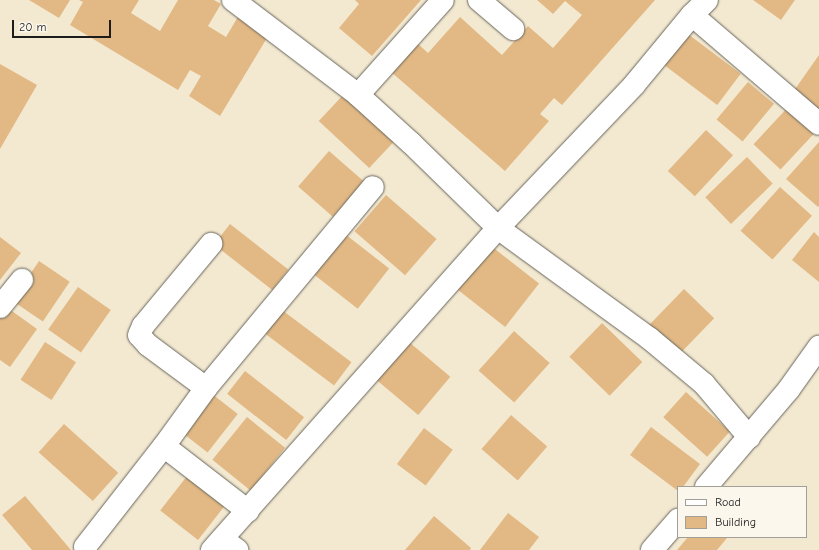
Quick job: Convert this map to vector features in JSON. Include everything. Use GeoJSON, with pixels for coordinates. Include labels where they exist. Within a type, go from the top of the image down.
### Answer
{"type":"FeatureCollection","features":[{"type":"Feature","properties":{"kind":"street"},"geometry":{"type":"LineString","coordinates":[[233,0],[358,95],[411,143],[498,228],[649,338],[704,384],[749,437]]}},
{"type":"Feature","properties":{"kind":"street"},"geometry":{"type":"LineString","coordinates":[[358,95],[443,0]]}},
{"type":"Feature","properties":{"kind":"street"},"geometry":{"type":"LineString","coordinates":[[479,0],[513,29]]}},
{"type":"Feature","properties":{"kind":"street"},"geometry":{"type":"LineString","coordinates":[[224,546],[248,511],[498,228],[634,84],[692,15],[707,0]]}},
{"type":"Feature","properties":{"kind":"street"},"geometry":{"type":"LineString","coordinates":[[692,15],[819,124]]}},
{"type":"Feature","properties":{"kind":"street"},"geometry":{"type":"LineString","coordinates":[[85,547],[164,446],[206,388],[373,187]]}},
{"type":"Feature","properties":{"kind":"street"},"geometry":{"type":"LineString","coordinates":[[206,388],[148,344],[139,335],[143,326],[211,244]]}},
{"type":"Feature","properties":{"kind":"street"},"geometry":{"type":"LineString","coordinates":[[0,307],[22,280]]}},
{"type":"Feature","properties":{"kind":"street"},"geometry":{"type":"LineString","coordinates":[[707,486],[790,389],[819,347]]}},
{"type":"Feature","properties":{"kind":"street"},"geometry":{"type":"LineString","coordinates":[[164,446],[248,511]]}},
{"type":"Feature","properties":{"kind":"street"},"geometry":{"type":"LineString","coordinates":[[652,550],[677,521]]}},
{"type":"Feature","properties":{"kind":"building"},"geometry":{"type":"Polygon","coordinates":[[[29,0],[70,0],[59,18],[29,0]]]}},
{"type":"Feature","properties":{"kind":"building"},"geometry":{"type":"Polygon","coordinates":[[[79,0],[139,0],[131,13],[160,31],[178,0],[214,0],[221,4],[208,26],[226,37],[239,15],[270,33],[220,116],[189,96],[201,76],[190,70],[178,90],[70,25],[83,2],[79,0]]]}},
{"type":"Feature","properties":{"kind":"building"},"geometry":{"type":"Polygon","coordinates":[[[355,0],[421,0],[372,56],[339,28],[359,4],[355,0]]]}},
{"type":"Feature","properties":{"kind":"building"},"geometry":{"type":"Polygon","coordinates":[[[537,0],[655,0],[562,105],[554,98],[540,114],[549,121],[505,171],[390,71],[416,42],[428,53],[460,17],[502,55],[528,26],[553,48],[582,15],[565,1],[553,14],[537,0]]]}},
{"type":"Feature","properties":{"kind":"building"},"geometry":{"type":"Polygon","coordinates":[[[753,0],[795,0],[781,20],[753,0]]]}},
{"type":"Feature","properties":{"kind":"building"},"geometry":{"type":"Polygon","coordinates":[[[684,31],[741,74],[717,105],[661,62],[684,31]]]}},
{"type":"Feature","properties":{"kind":"building"},"geometry":{"type":"Polygon","coordinates":[[[819,55],[819,110],[793,92],[819,55]]]}},
{"type":"Feature","properties":{"kind":"building"},"geometry":{"type":"Polygon","coordinates":[[[0,64],[37,85],[0,149],[0,64]]]}},
{"type":"Feature","properties":{"kind":"building"},"geometry":{"type":"Polygon","coordinates":[[[748,82],[774,104],[743,141],[717,120],[748,82]]]}},
{"type":"Feature","properties":{"kind":"building"},"geometry":{"type":"Polygon","coordinates":[[[344,94],[394,141],[369,168],[319,121],[344,94]]]}},
{"type":"Feature","properties":{"kind":"building"},"geometry":{"type":"Polygon","coordinates":[[[791,104],[818,129],[781,169],[753,144],[791,104]]]}},
{"type":"Feature","properties":{"kind":"building"},"geometry":{"type":"Polygon","coordinates":[[[706,130],[733,155],[695,196],[668,171],[706,130]]]}},
{"type":"Feature","properties":{"kind":"building"},"geometry":{"type":"Polygon","coordinates":[[[819,142],[819,206],[818,207],[786,179],[819,142]]]}},
{"type":"Feature","properties":{"kind":"building"},"geometry":{"type":"Polygon","coordinates":[[[329,151],[364,181],[333,217],[298,186],[329,151]]]}},
{"type":"Feature","properties":{"kind":"building"},"geometry":{"type":"Polygon","coordinates":[[[747,157],[773,184],[731,224],[705,197],[747,157]]]}},
{"type":"Feature","properties":{"kind":"building"},"geometry":{"type":"Polygon","coordinates":[[[780,187],[812,216],[772,260],[741,231],[780,187]]]}},
{"type":"Feature","properties":{"kind":"building"},"geometry":{"type":"Polygon","coordinates":[[[386,195],[437,239],[405,275],[355,231],[386,195]]]}},
{"type":"Feature","properties":{"kind":"building"},"geometry":{"type":"Polygon","coordinates":[[[230,224],[288,270],[272,290],[214,244],[230,224]]]}},
{"type":"Feature","properties":{"kind":"building"},"geometry":{"type":"Polygon","coordinates":[[[814,232],[819,237],[819,282],[792,260],[814,232]]]}},
{"type":"Feature","properties":{"kind":"building"},"geometry":{"type":"Polygon","coordinates":[[[345,234],[389,268],[358,309],[314,274],[345,234]]]}},
{"type":"Feature","properties":{"kind":"building"},"geometry":{"type":"Polygon","coordinates":[[[0,237],[21,253],[0,280],[0,237]]]}},
{"type":"Feature","properties":{"kind":"building"},"geometry":{"type":"Polygon","coordinates":[[[491,246],[539,284],[505,327],[457,289],[491,246]]]}},
{"type":"Feature","properties":{"kind":"building"},"geometry":{"type":"Polygon","coordinates":[[[39,261],[70,282],[43,321],[12,301],[39,261]]]}},
{"type":"Feature","properties":{"kind":"building"},"geometry":{"type":"Polygon","coordinates":[[[78,287],[111,310],[81,353],[48,330],[78,287]]]}},
{"type":"Feature","properties":{"kind":"building"},"geometry":{"type":"Polygon","coordinates":[[[684,289],[714,318],[677,357],[646,328],[684,289]]]}},
{"type":"Feature","properties":{"kind":"building"},"geometry":{"type":"Polygon","coordinates":[[[5,306],[37,329],[10,367],[0,360],[0,312],[5,306]]]}},
{"type":"Feature","properties":{"kind":"building"},"geometry":{"type":"Polygon","coordinates":[[[278,307],[351,362],[334,386],[261,330],[278,307]]]}},
{"type":"Feature","properties":{"kind":"building"},"geometry":{"type":"Polygon","coordinates":[[[602,323],[642,362],[610,396],[569,357],[602,323]]]}},
{"type":"Feature","properties":{"kind":"building"},"geometry":{"type":"Polygon","coordinates":[[[514,331],[550,363],[514,403],[479,370],[514,331]]]}},
{"type":"Feature","properties":{"kind":"building"},"geometry":{"type":"Polygon","coordinates":[[[45,342],[76,362],[52,400],[20,380],[45,342]]]}},
{"type":"Feature","properties":{"kind":"building"},"geometry":{"type":"Polygon","coordinates":[[[409,342],[450,377],[418,415],[377,380],[409,342]]]}},
{"type":"Feature","properties":{"kind":"building"},"geometry":{"type":"Polygon","coordinates":[[[245,371],[304,417],[286,440],[227,394],[245,371]]]}},
{"type":"Feature","properties":{"kind":"building"},"geometry":{"type":"Polygon","coordinates":[[[207,390],[238,414],[208,453],[177,429],[207,390]]]}},
{"type":"Feature","properties":{"kind":"building"},"geometry":{"type":"Polygon","coordinates":[[[686,392],[730,431],[707,457],[663,417],[686,392]]]}},
{"type":"Feature","properties":{"kind":"building"},"geometry":{"type":"Polygon","coordinates":[[[511,415],[547,446],[518,480],[481,449],[511,415]]]}},
{"type":"Feature","properties":{"kind":"building"},"geometry":{"type":"Polygon","coordinates":[[[247,417],[285,448],[250,491],[212,460],[247,417]]]}},
{"type":"Feature","properties":{"kind":"building"},"geometry":{"type":"Polygon","coordinates":[[[64,424],[118,473],[93,501],[39,452],[64,424]]]}},
{"type":"Feature","properties":{"kind":"building"},"geometry":{"type":"Polygon","coordinates":[[[651,427],[700,464],[684,486],[677,486],[677,490],[630,455],[651,427]]]}},
{"type":"Feature","properties":{"kind":"building"},"geometry":{"type":"Polygon","coordinates":[[[424,428],[453,450],[426,486],[397,464],[424,428]]]}},
{"type":"Feature","properties":{"kind":"building"},"geometry":{"type":"Polygon","coordinates":[[[191,471],[229,501],[198,540],[160,510],[191,471]]]}},
{"type":"Feature","properties":{"kind":"building"},"geometry":{"type":"Polygon","coordinates":[[[25,496],[71,550],[32,550],[2,515],[25,496]]]}},
{"type":"Feature","properties":{"kind":"building"},"geometry":{"type":"Polygon","coordinates":[[[508,513],[539,537],[529,550],[480,550],[508,513]]]}},
{"type":"Feature","properties":{"kind":"building"},"geometry":{"type":"Polygon","coordinates":[[[434,516],[471,548],[470,550],[405,550],[434,516]]]}},
{"type":"Feature","properties":{"kind":"building"},"geometry":{"type":"Polygon","coordinates":[[[687,538],[727,538],[717,550],[677,550],[687,538]]]}}]}
